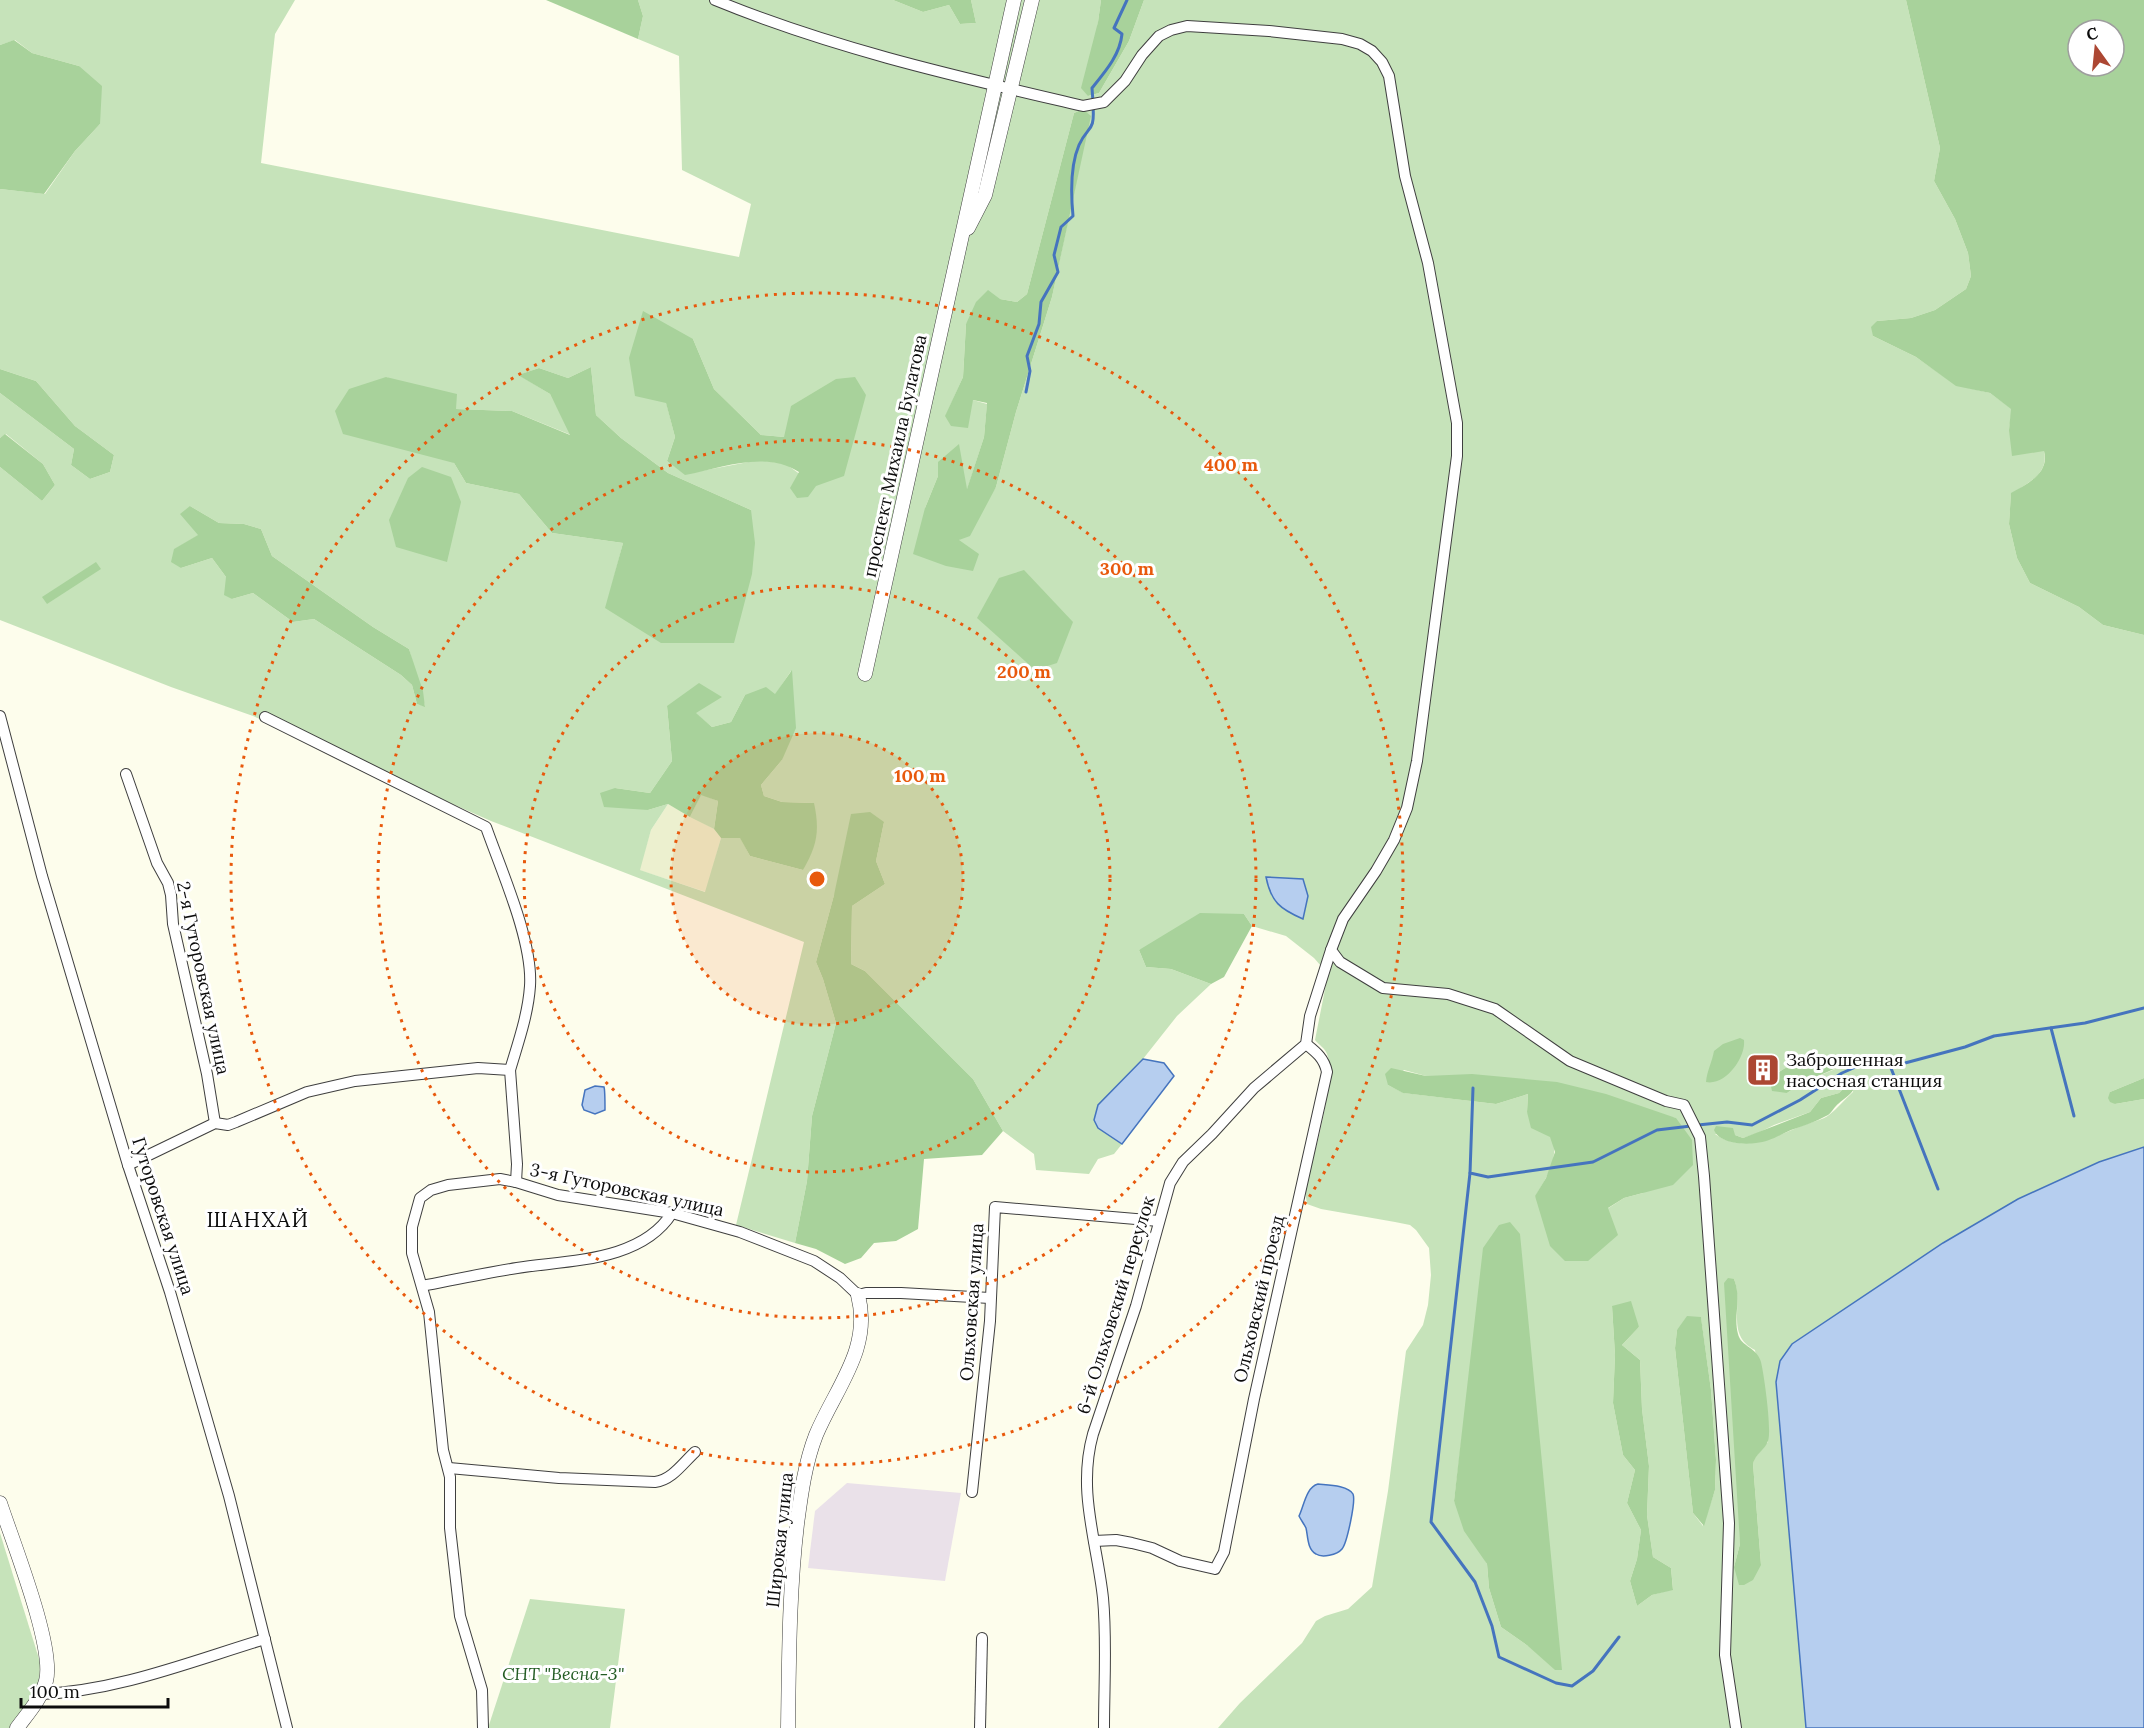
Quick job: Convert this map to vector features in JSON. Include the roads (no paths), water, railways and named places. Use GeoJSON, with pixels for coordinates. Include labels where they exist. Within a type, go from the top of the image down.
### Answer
{"type":"FeatureCollection","features":[{"type":"Feature","properties":{"kind":"street"},"geometry":{"type":"LineString","coordinates":[[715,0],[762,19],[832,42],[944,73],[1083,106],[1104,102],[1125,81],[1142,55],[1159,36],[1187,26],[1269,31],[1342,39],[1360,44],[1372,51],[1382,62],[1389,76],[1405,176],[1428,263],[1455,413],[1457,456],[1417,760],[1407,808],[1394,840],[1376,872],[1343,919],[1310,1016],[1306,1044]]}},
{"type":"Feature","properties":{"kind":"street","name":"проспект Михаила Булатова"},"geometry":{"type":"LineString","coordinates":[[866,674],[1014,0]]}},
{"type":"Feature","properties":{"kind":"street","name":"проспект Михаила Булатова"},"geometry":{"type":"LineString","coordinates":[[959,246],[985,195],[1032,0]]}},
{"type":"Feature","properties":{"kind":"street","name":"Гуторовская улица"},"geometry":{"type":"LineString","coordinates":[[0,716],[42,876],[128,1165],[170,1292],[229,1496],[287,1728]]}},
{"type":"Feature","properties":{"kind":"street","name":"3-я Гуторовская улица"},"geometry":{"type":"LineString","coordinates":[[265,717],[486,827],[523,933],[529,962],[530,983],[527,1006],[510,1070],[517,1164],[516,1182]]}},
{"type":"Feature","properties":{"kind":"street","name":"2-я Гуторовская улица"},"geometry":{"type":"LineString","coordinates":[[126,774],[157,862],[168,883],[173,924],[207,1074],[215,1123]]}},
{"type":"Feature","properties":{"kind":"street"},"geometry":{"type":"LineString","coordinates":[[1331,950],[1340,962],[1383,988],[1448,994],[1495,1009],[1570,1061],[1666,1101],[1684,1105],[1700,1137],[1704,1176],[1729,1523],[1725,1654],[1736,1728]]}},
{"type":"Feature","properties":{"kind":"street","name":"6-й Ольховский переулок"},"geometry":{"type":"LineString","coordinates":[[1104,1728],[1103,1601],[1086,1475],[1087,1455],[1136,1306],[1170,1183],[1183,1162],[1254,1088],[1306,1044]]}},
{"type":"Feature","properties":{"kind":"street","name":"Ольховский проезд"},"geometry":{"type":"LineString","coordinates":[[1094,1541],[1116,1540],[1132,1543],[1152,1548],[1180,1561],[1215,1569],[1224,1552],[1254,1399],[1327,1072],[1321,1056],[1306,1044]]}},
{"type":"Feature","properties":{"kind":"street"},"geometry":{"type":"LineString","coordinates":[[128,1165],[215,1123],[228,1125],[307,1092],[355,1081],[478,1068],[510,1070]]}},
{"type":"Feature","properties":{"kind":"street","name":"3-я Гуторовская улица"},"geometry":{"type":"LineString","coordinates":[[422,1286],[414,1266],[411,1241],[415,1212],[420,1198],[431,1190],[448,1185],[500,1179],[558,1196],[672,1214],[740,1232],[814,1261],[840,1278],[858,1295]]}},
{"type":"Feature","properties":{"kind":"street","name":"Ольховская улица"},"geometry":{"type":"LineString","coordinates":[[972,1492],[990,1321],[995,1207],[1159,1221]]}},
{"type":"Feature","properties":{"kind":"street"},"geometry":{"type":"LineString","coordinates":[[483,1728],[482,1690],[460,1616],[450,1528],[449,1468],[443,1450],[429,1312],[422,1286],[514,1268],[607,1255],[650,1237],[665,1224],[672,1214]]}},
{"type":"Feature","properties":{"kind":"street"},"geometry":{"type":"LineString","coordinates":[[858,1295],[901,1293],[990,1298]]}},
{"type":"Feature","properties":{"kind":"street","name":"Широкая улица"},"geometry":{"type":"LineString","coordinates":[[788,1728],[791,1578],[800,1497],[816,1436],[855,1354],[862,1329],[862,1311],[858,1295]]}},
{"type":"Feature","properties":{"kind":"street"},"geometry":{"type":"LineString","coordinates":[[449,1468],[559,1478],[655,1482],[672,1475],[695,1452]]}},
{"type":"Feature","properties":{"kind":"street"},"geometry":{"type":"LineString","coordinates":[[0,1503],[25,1579],[48,1665],[41,1694],[17,1728]]}},
{"type":"Feature","properties":{"kind":"street"},"geometry":{"type":"LineString","coordinates":[[980,1728],[982,1638]]}},
{"type":"Feature","properties":{"kind":"street"},"geometry":{"type":"LineString","coordinates":[[41,1694],[71,1693],[100,1687],[152,1674],[265,1639]]}},
{"type":"Feature","properties":{"kind":"water"},"geometry":{"type":"Polygon","coordinates":[[[1266,877],[1303,879],[1308,896],[1303,919],[1278,904],[1271,893],[1266,877]]]}},
{"type":"Feature","properties":{"kind":"water"},"geometry":{"type":"Polygon","coordinates":[[[1143,1059],[1164,1063],[1174,1076],[1122,1144],[1098,1128],[1094,1120],[1098,1105],[1143,1059]]]}},
{"type":"Feature","properties":{"kind":"water"},"geometry":{"type":"Polygon","coordinates":[[[595,1086],[604,1087],[605,1110],[595,1114],[584,1110],[582,1105],[585,1090],[595,1086]]]}},
{"type":"Feature","properties":{"kind":"water"},"geometry":{"type":"Polygon","coordinates":[[[2144,1147],[2144,1728],[1806,1728],[1776,1382],[1780,1361],[1792,1344],[1943,1243],[2018,1199],[2099,1162],[2144,1147]]]}},
{"type":"Feature","properties":{"kind":"water"},"geometry":{"type":"Polygon","coordinates":[[[1318,1484],[1347,1489],[1354,1498],[1344,1545],[1337,1553],[1326,1556],[1313,1552],[1308,1542],[1306,1528],[1299,1516],[1308,1493],[1318,1484]]]}},
{"type":"Feature","properties":{"kind":"waterway"},"geometry":{"type":"LineString","coordinates":[[1093,102],[1092,88],[1111,63],[1121,42],[1122,34],[1114,28],[1127,0]]}},
{"type":"Feature","properties":{"kind":"waterway"},"geometry":{"type":"LineString","coordinates":[[1026,392],[1030,371],[1027,356],[1039,324],[1041,302],[1058,272],[1054,255],[1061,227],[1073,216],[1074,162],[1079,145],[1092,125],[1093,106]]}},
{"type":"Feature","properties":{"kind":"waterway"},"geometry":{"type":"LineString","coordinates":[[1698,1125],[1727,1122],[1752,1125],[1858,1066],[1905,1063],[1965,1047],[1994,1036],[2085,1023],[2144,1008]]}},
{"type":"Feature","properties":{"kind":"waterway"},"geometry":{"type":"LineString","coordinates":[[2051,1028],[2074,1116]]}},
{"type":"Feature","properties":{"kind":"waterway"},"geometry":{"type":"LineString","coordinates":[[1889,1063],[1938,1189]]}},
{"type":"Feature","properties":{"kind":"waterway"},"geometry":{"type":"LineString","coordinates":[[1473,1088],[1470,1173],[1488,1177],[1593,1162],[1657,1130],[1691,1126]]}},
{"type":"Feature","properties":{"kind":"waterway"},"geometry":{"type":"LineString","coordinates":[[1470,1173],[1431,1522],[1475,1582],[1492,1626],[1499,1657],[1556,1683],[1572,1686],[1593,1671],[1619,1637]]}},
{"type":"Feature","properties":{"kind":"place","name":"Заброшенная насосная станция"},"geometry":{"type":"Point","coordinates":[1763,1070]}},
{"type":"Feature","properties":{"kind":"district","name":"ШАНХАЙ"},"geometry":{"type":"Point","coordinates":[258,1220]}},
{"type":"Feature","properties":{"kind":"park label","name":"СНТ \"Весна-3\""},"geometry":{"type":"Point","coordinates":[563,1674]}}]}
